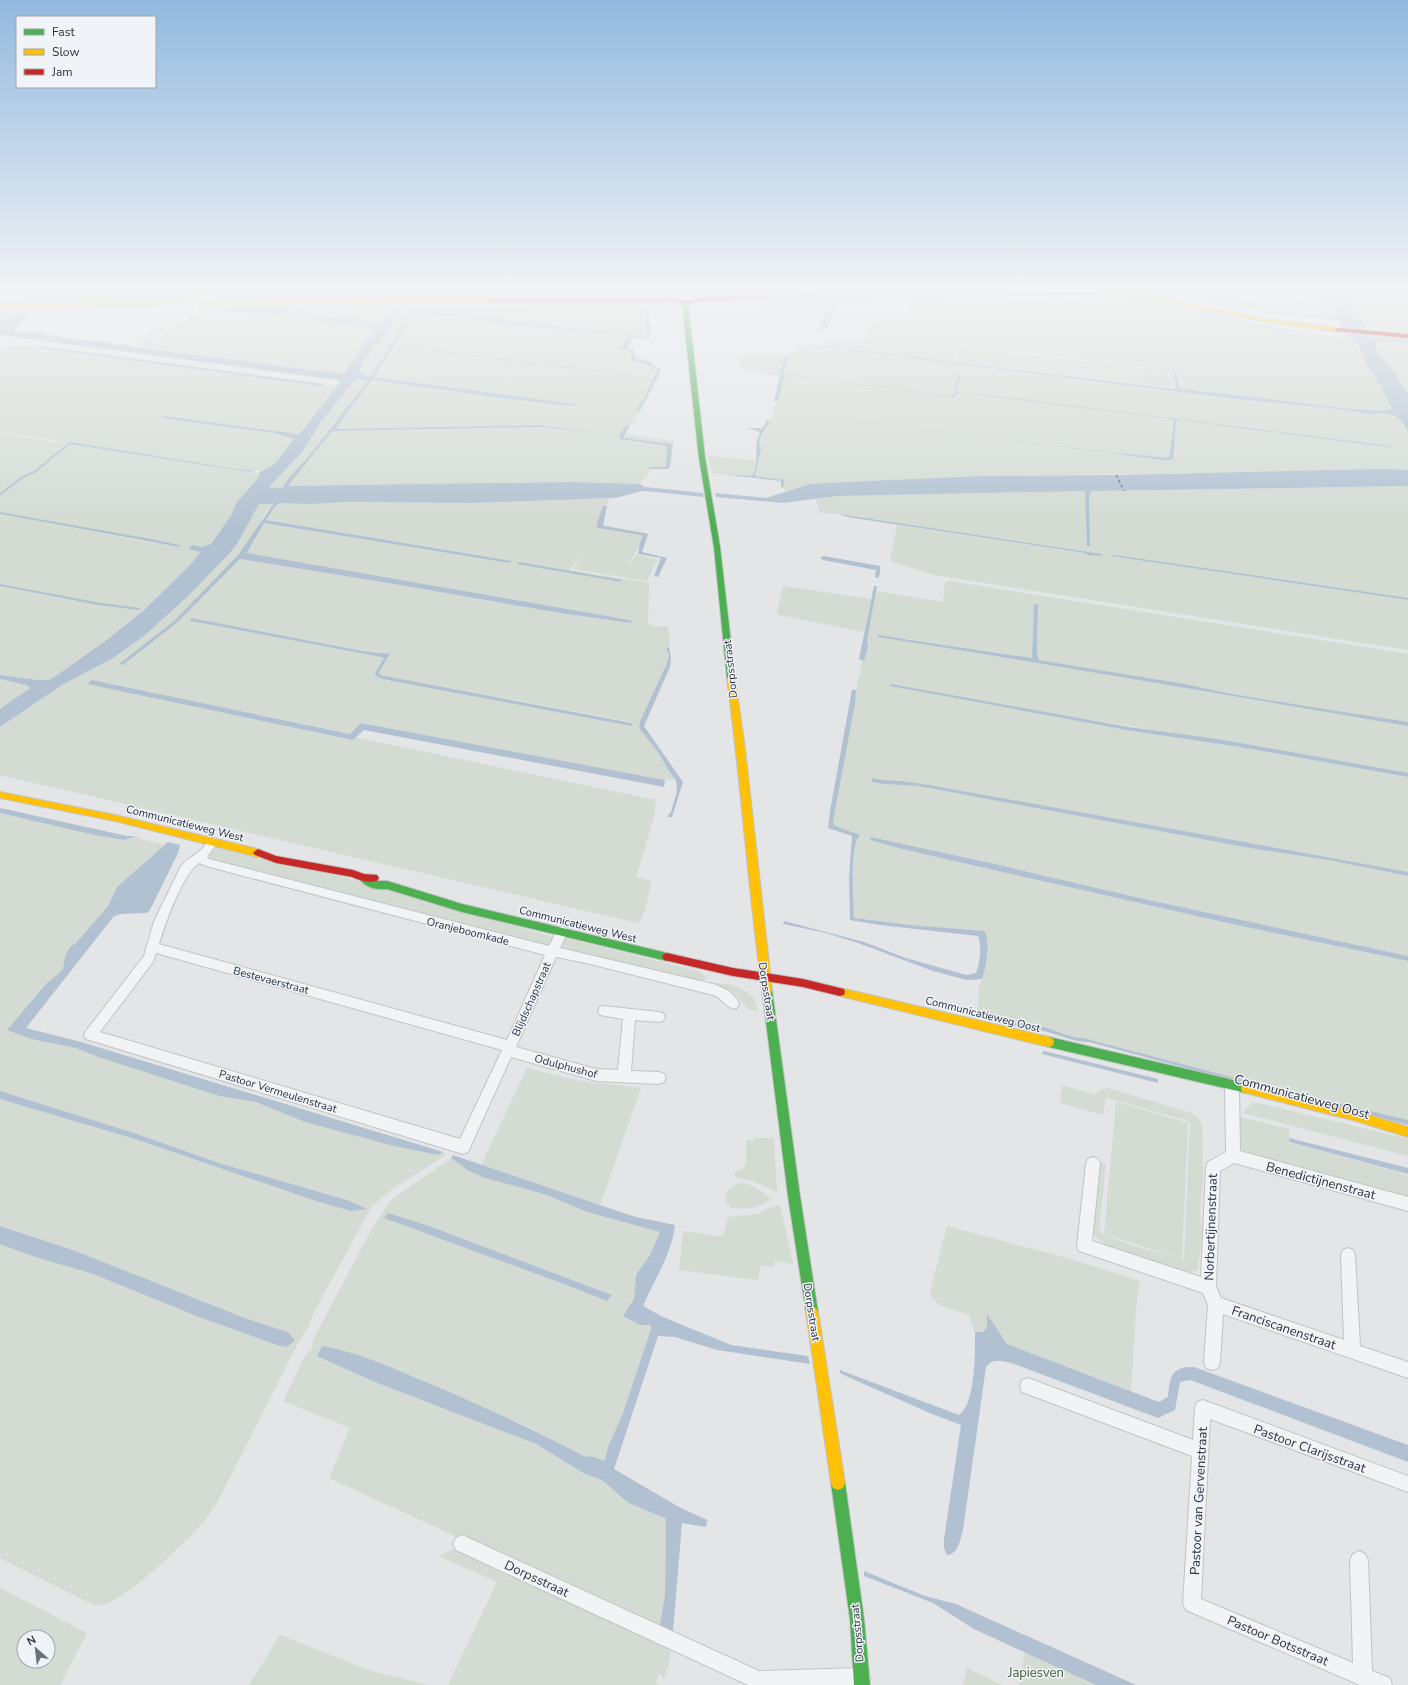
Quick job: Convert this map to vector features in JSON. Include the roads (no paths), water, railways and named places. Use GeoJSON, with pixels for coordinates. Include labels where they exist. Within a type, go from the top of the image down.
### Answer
{"type":"FeatureCollection","features":[{"type":"Feature","properties":{"kind":"street","name":"Dorpsstraat"},"geometry":{"type":"LineString","coordinates":[[462,1544],[758,1680],[861,1681],[857,1619],[846,1527],[794,1196],[762,954],[741,749],[733,700],[717,547],[702,458],[692,371]]}},
{"type":"Feature","properties":{"kind":"street","name":"Communicatieweg West"},"geometry":{"type":"LineString","coordinates":[[0,795],[115,818],[268,855],[276,859],[353,874],[364,878],[366,881],[387,885],[462,908],[699,965],[766,977]]}},
{"type":"Feature","properties":{"kind":"street"},"geometry":{"type":"LineString","coordinates":[[152,947],[160,920],[182,875],[190,863],[206,852],[213,842]]}},
{"type":"Feature","properties":{"kind":"street","name":"Oranjeboomkade"},"geometry":{"type":"LineString","coordinates":[[199,857],[206,862],[552,952],[586,958],[722,992],[729,996],[734,1004]]}},
{"type":"Feature","properties":{"kind":"street","name":"Blijdschapstraat"},"geometry":{"type":"LineString","coordinates":[[509,1048],[562,931]]}},
{"type":"Feature","properties":{"kind":"street","name":"Bestevaerstraat"},"geometry":{"type":"LineString","coordinates":[[152,947],[509,1048]]}},
{"type":"Feature","properties":{"kind":"street","name":"Pastoor Vermeulenstraat"},"geometry":{"type":"LineString","coordinates":[[152,947],[149,958],[90,1035],[462,1147],[509,1048]]}},
{"type":"Feature","properties":{"kind":"street","name":"Communicatieweg Oost"},"geometry":{"type":"LineString","coordinates":[[766,977],[803,983],[1195,1077],[1325,1117],[1385,1130],[1406,1131]]}},
{"type":"Feature","properties":{"kind":"street"},"geometry":{"type":"LineString","coordinates":[[604,1011],[659,1017]]}},
{"type":"Feature","properties":{"kind":"street"},"geometry":{"type":"LineString","coordinates":[[624,1076],[624,1052],[628,1023],[631,1014]]}},
{"type":"Feature","properties":{"kind":"street","name":"Odulphushof"},"geometry":{"type":"LineString","coordinates":[[509,1048],[592,1074],[659,1078]]}},
{"type":"Feature","properties":{"kind":"street"},"geometry":{"type":"LineString","coordinates":[[1232,1089],[1233,1156]]}},
{"type":"Feature","properties":{"kind":"street","name":"Benedictijnenstraat"},"geometry":{"type":"LineString","coordinates":[[1233,1156],[1408,1204]]}},
{"type":"Feature","properties":{"kind":"street","name":"Norbertijnenstraat"},"geometry":{"type":"LineString","coordinates":[[1093,1164],[1084,1246],[1208,1287],[1213,1167],[1233,1156]]}},
{"type":"Feature","properties":{"kind":"street","name":"Franciscanenstraat"},"geometry":{"type":"LineString","coordinates":[[1348,1255],[1352,1350]]}},
{"type":"Feature","properties":{"kind":"street"},"geometry":{"type":"LineString","coordinates":[[1208,1287],[1216,1304],[1212,1362]]}},
{"type":"Feature","properties":{"kind":"street","name":"Franciscanenstraat"},"geometry":{"type":"LineString","coordinates":[[1216,1304],[1408,1370]]}},
{"type":"Feature","properties":{"kind":"street"},"geometry":{"type":"LineString","coordinates":[[1028,1386],[1200,1451]]}},
{"type":"Feature","properties":{"kind":"street","name":"Pastoor van Gervenstraat"},"geometry":{"type":"LineString","coordinates":[[1192,1604],[1203,1408],[1213,1412]]}},
{"type":"Feature","properties":{"kind":"street","name":"Pastoor Clarijsstraat"},"geometry":{"type":"LineString","coordinates":[[1213,1412],[1408,1484]]}},
{"type":"Feature","properties":{"kind":"street"},"geometry":{"type":"LineString","coordinates":[[1359,1560],[1363,1677]]}},
{"type":"Feature","properties":{"kind":"street","name":"Pastoor Botsstraat"},"geometry":{"type":"LineString","coordinates":[[1192,1604],[1383,1685]]}},
{"type":"Feature","properties":{"kind":"water"},"geometry":{"type":"Polygon","coordinates":[[[208,371],[223,371],[325,385],[321,386],[208,371]]]}},
{"type":"Feature","properties":{"kind":"water"},"geometry":{"type":"Polygon","coordinates":[[[268,371],[318,371],[344,374],[346,371],[359,371],[362,374],[370,377],[374,371],[378,371],[374,377],[575,404],[575,406],[507,399],[372,380],[335,429],[539,425],[608,435],[542,427],[332,431],[288,486],[572,482],[640,484],[645,487],[703,493],[704,497],[646,491],[613,498],[472,503],[279,503],[266,520],[512,561],[510,563],[264,523],[247,553],[632,621],[631,623],[560,613],[240,559],[179,621],[123,665],[119,664],[174,621],[239,554],[273,504],[259,504],[237,544],[230,553],[186,598],[144,636],[113,658],[62,685],[0,727],[0,709],[30,688],[27,685],[0,679],[0,675],[49,680],[108,639],[143,611],[191,564],[200,552],[190,549],[189,547],[193,545],[202,547],[211,544],[232,514],[236,503],[260,476],[259,473],[274,464],[294,439],[274,433],[161,418],[163,416],[298,434],[303,430],[340,382],[338,380],[268,371]],[[355,380],[321,422],[302,452],[269,487],[282,488],[368,380],[355,380]]]}},
{"type":"Feature","properties":{"kind":"water"},"geometry":{"type":"Polygon","coordinates":[[[589,371],[631,375],[623,375],[589,371]]]}},
{"type":"Feature","properties":{"kind":"water"},"geometry":{"type":"Polygon","coordinates":[[[657,371],[660,371],[659,375],[640,411],[636,410],[646,394],[657,371]]]}},
{"type":"Feature","properties":{"kind":"water"},"geometry":{"type":"Polygon","coordinates":[[[744,371],[780,374],[781,371],[784,371],[783,374],[952,396],[958,375],[961,376],[956,390],[963,393],[956,393],[955,397],[952,397],[785,375],[778,401],[774,401],[780,375],[744,371]]]}},
{"type":"Feature","properties":{"kind":"water"},"geometry":{"type":"Polygon","coordinates":[[[1009,371],[1023,371],[1174,389],[1176,388],[1174,372],[1165,371],[1173,371],[1176,371],[1179,388],[1183,389],[1352,409],[1378,411],[1388,410],[1392,408],[1383,392],[1383,386],[1375,382],[1378,380],[1371,371],[1393,371],[1408,395],[1408,432],[1396,416],[1389,414],[1376,413],[1376,415],[1332,408],[1244,400],[1009,371]]]}},
{"type":"Feature","properties":{"kind":"water"},"geometry":{"type":"Polygon","coordinates":[[[972,393],[1383,445],[1395,448],[1178,420],[1176,423],[1173,458],[1170,460],[1165,460],[795,413],[1105,452],[1169,458],[1174,421],[1171,419],[970,394],[972,393]]]}},
{"type":"Feature","properties":{"kind":"water"},"geometry":{"type":"Polygon","coordinates":[[[767,420],[770,422],[762,434],[759,443],[761,450],[755,476],[785,480],[783,488],[781,487],[781,481],[718,474],[752,476],[756,466],[757,444],[760,434],[758,431],[745,428],[762,428],[767,420]]]}},
{"type":"Feature","properties":{"kind":"water"},"geometry":{"type":"Polygon","coordinates":[[[627,425],[630,425],[624,436],[625,438],[672,444],[670,467],[667,469],[649,469],[649,467],[666,467],[667,446],[620,439],[619,435],[627,425]]]}},
{"type":"Feature","properties":{"kind":"water"},"geometry":{"type":"Polygon","coordinates":[[[70,442],[254,471],[237,470],[70,444],[36,472],[19,481],[0,496],[0,493],[19,478],[35,470],[70,442]]]}},
{"type":"Feature","properties":{"kind":"water"},"geometry":{"type":"Polygon","coordinates":[[[1380,469],[1408,470],[1408,486],[1091,491],[1089,499],[1090,546],[1087,546],[1085,491],[837,496],[783,503],[716,497],[715,493],[766,498],[810,484],[984,476],[1116,475],[1380,469]]]}},
{"type":"Feature","properties":{"kind":"water"},"geometry":{"type":"Polygon","coordinates":[[[603,506],[607,506],[603,526],[648,534],[642,552],[667,558],[658,577],[654,576],[661,558],[638,554],[643,537],[641,535],[598,528],[596,526],[603,506]]]}},
{"type":"Feature","properties":{"kind":"water"},"geometry":{"type":"Polygon","coordinates":[[[0,512],[156,540],[179,545],[180,547],[0,514],[0,512]]]}},
{"type":"Feature","properties":{"kind":"water"},"geometry":{"type":"Polygon","coordinates":[[[839,514],[1102,554],[1101,556],[1089,556],[1085,553],[847,517],[839,514]]]}},
{"type":"Feature","properties":{"kind":"water"},"geometry":{"type":"Polygon","coordinates":[[[1114,555],[1408,598],[1408,600],[1111,556],[1114,555]]]}},
{"type":"Feature","properties":{"kind":"water"},"geometry":{"type":"Polygon","coordinates":[[[824,556],[880,566],[880,574],[878,578],[875,577],[876,570],[823,560],[820,558],[824,556]]]}},
{"type":"Feature","properties":{"kind":"water"},"geometry":{"type":"Polygon","coordinates":[[[519,562],[622,580],[622,582],[517,564],[519,562]]]}},
{"type":"Feature","properties":{"kind":"water"},"geometry":{"type":"Polygon","coordinates":[[[0,584],[96,602],[140,608],[139,610],[98,605],[0,586],[0,584]]]}},
{"type":"Feature","properties":{"kind":"water"},"geometry":{"type":"Polygon","coordinates":[[[874,586],[877,586],[867,641],[868,646],[864,661],[859,659],[874,586]]]}},
{"type":"Feature","properties":{"kind":"water"},"geometry":{"type":"Polygon","coordinates":[[[1034,604],[1038,605],[1037,653],[1039,660],[1185,684],[1231,694],[1408,722],[1408,726],[878,637],[878,635],[1032,658],[1034,604]]]}},
{"type":"Feature","properties":{"kind":"water"},"geometry":{"type":"Polygon","coordinates":[[[192,618],[362,651],[390,654],[379,672],[380,675],[632,723],[631,726],[382,679],[376,676],[375,673],[384,658],[381,657],[190,621],[192,618]]]}},
{"type":"Feature","properties":{"kind":"water"},"geometry":{"type":"Polygon","coordinates":[[[669,647],[671,658],[670,667],[644,726],[683,782],[672,817],[667,817],[671,812],[677,791],[676,780],[658,752],[639,728],[641,719],[667,663],[669,655],[666,648],[669,647]]]}},
{"type":"Feature","properties":{"kind":"water"},"geometry":{"type":"Polygon","coordinates":[[[92,680],[350,734],[361,723],[665,780],[664,787],[364,730],[353,740],[87,684],[92,680]]]}},
{"type":"Feature","properties":{"kind":"water"},"geometry":{"type":"Polygon","coordinates":[[[891,684],[1129,727],[1218,739],[1408,773],[1408,777],[1240,747],[1132,731],[890,686],[891,684]]]}},
{"type":"Feature","properties":{"kind":"water"},"geometry":{"type":"Polygon","coordinates":[[[852,690],[856,690],[855,704],[833,822],[835,826],[860,835],[854,850],[853,861],[854,918],[911,925],[984,931],[986,935],[987,947],[985,969],[982,979],[967,980],[933,971],[858,943],[826,933],[783,924],[784,921],[864,942],[906,958],[966,975],[976,973],[980,949],[978,936],[880,925],[850,920],[849,877],[852,836],[828,828],[852,690]]]}},
{"type":"Feature","properties":{"kind":"water"},"geometry":{"type":"Polygon","coordinates":[[[872,778],[930,785],[1343,860],[1408,872],[1408,876],[1334,861],[1250,848],[918,786],[872,782],[872,778]]]}},
{"type":"Feature","properties":{"kind":"water"},"geometry":{"type":"Polygon","coordinates":[[[0,808],[127,836],[136,836],[125,840],[94,835],[0,813],[0,808]]]}},
{"type":"Feature","properties":{"kind":"water"},"geometry":{"type":"Polygon","coordinates":[[[871,837],[1135,897],[1408,956],[1408,961],[1241,926],[906,850],[870,840],[871,837]]]}},
{"type":"Feature","properties":{"kind":"water"},"geometry":{"type":"Polygon","coordinates":[[[168,842],[180,845],[178,853],[150,910],[147,913],[121,914],[114,916],[26,1028],[81,1042],[443,1152],[439,1155],[394,1146],[305,1122],[256,1102],[220,1096],[101,1058],[76,1048],[32,1039],[7,1030],[46,984],[63,970],[68,951],[108,906],[117,887],[168,842]]]}},
{"type":"Feature","properties":{"kind":"water"},"geometry":{"type":"Polygon","coordinates":[[[1009,1021],[1044,1027],[1073,1037],[1083,1038],[1224,1075],[1408,1120],[1408,1125],[1089,1042],[1074,1040],[1035,1029],[1007,1025],[1009,1021]]]}},
{"type":"Feature","properties":{"kind":"water"},"geometry":{"type":"Polygon","coordinates":[[[1044,1051],[1158,1079],[1158,1083],[1042,1054],[1044,1051]]]}},
{"type":"Feature","properties":{"kind":"water"},"geometry":{"type":"Polygon","coordinates":[[[0,1091],[131,1132],[219,1163],[347,1200],[367,1209],[351,1211],[313,1200],[135,1139],[0,1099],[0,1091]]]}},
{"type":"Feature","properties":{"kind":"water"},"geometry":{"type":"Polygon","coordinates":[[[1289,1138],[1408,1168],[1408,1174],[1290,1142],[1289,1138]]]}},
{"type":"Feature","properties":{"kind":"water"},"geometry":{"type":"Polygon","coordinates":[[[453,1155],[636,1217],[675,1225],[666,1257],[643,1306],[663,1317],[731,1345],[808,1356],[810,1364],[717,1350],[675,1337],[658,1336],[614,1469],[679,1507],[707,1520],[706,1527],[682,1523],[673,1631],[660,1625],[665,1594],[666,1519],[627,1502],[602,1480],[585,1474],[536,1444],[375,1382],[317,1356],[322,1346],[349,1352],[375,1361],[486,1408],[586,1457],[591,1456],[605,1461],[608,1447],[623,1413],[651,1329],[651,1325],[640,1325],[623,1316],[634,1299],[636,1275],[650,1255],[660,1232],[587,1212],[547,1195],[485,1178],[467,1170],[451,1158],[453,1155]]]}},
{"type":"Feature","properties":{"kind":"water"},"geometry":{"type":"Polygon","coordinates":[[[388,1213],[429,1226],[612,1295],[607,1301],[384,1218],[388,1213]]]}},
{"type":"Feature","properties":{"kind":"water"},"geometry":{"type":"Polygon","coordinates":[[[0,1226],[73,1250],[242,1317],[288,1332],[295,1340],[287,1347],[277,1345],[199,1317],[93,1274],[32,1256],[0,1244],[0,1226]]]}},
{"type":"Feature","properties":{"kind":"water"},"geometry":{"type":"Polygon","coordinates":[[[987,1314],[1007,1344],[1159,1402],[1168,1397],[1171,1379],[1176,1371],[1186,1367],[1194,1367],[1408,1445],[1408,1462],[1190,1380],[1180,1382],[1175,1410],[1158,1418],[1011,1363],[994,1361],[986,1367],[963,1530],[957,1549],[951,1554],[947,1555],[944,1548],[944,1539],[961,1425],[932,1414],[848,1377],[840,1373],[840,1370],[959,1415],[965,1409],[972,1388],[975,1332],[982,1332],[987,1327],[987,1314]]]}},
{"type":"Feature","properties":{"kind":"water"},"geometry":{"type":"Polygon","coordinates":[[[864,1571],[925,1596],[956,1604],[1136,1685],[1096,1685],[974,1629],[933,1603],[864,1576],[864,1571]]]}},
{"type":"Feature","properties":{"kind":"park label","name":"Japiesven"},"geometry":{"type":"Point","coordinates":[1036,1672]}}]}
